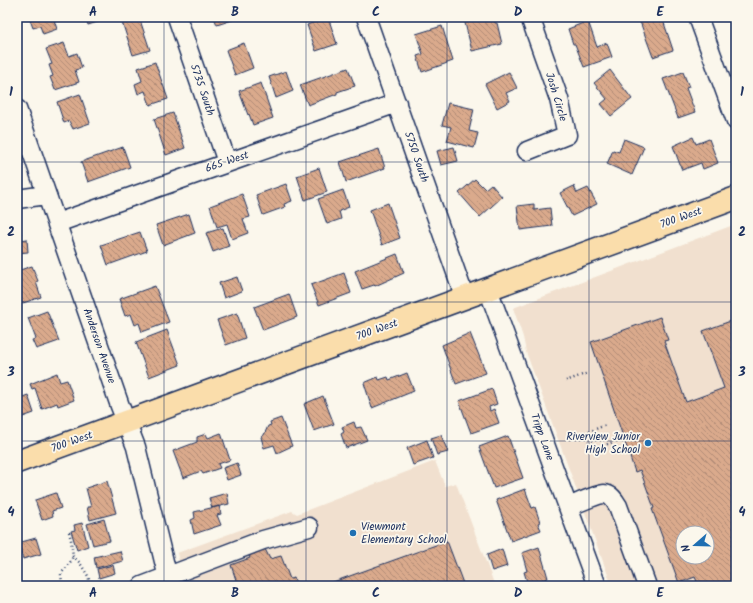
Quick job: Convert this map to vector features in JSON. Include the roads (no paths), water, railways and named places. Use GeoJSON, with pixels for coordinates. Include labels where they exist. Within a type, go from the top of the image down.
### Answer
{"type":"FeatureCollection","features":[{"type":"Feature","properties":{"kind":"main road","name":"700 West"},"geometry":{"type":"LineString","coordinates":[[17,462],[736,198]]}},
{"type":"Feature","properties":{"kind":"street","name":"5735 South"},"geometry":{"type":"LineString","coordinates":[[177,17],[227,162]]}},
{"type":"Feature","properties":{"kind":"street","name":"5750 South"},"geometry":{"type":"LineString","coordinates":[[366,17],[465,298]]}},
{"type":"Feature","properties":{"kind":"street","name":"Josh Circle"},"geometry":{"type":"LineString","coordinates":[[527,151],[568,135],[559,99],[530,17]]}},
{"type":"Feature","properties":{"kind":"street"},"geometry":{"type":"LineString","coordinates":[[698,17],[736,121]]}},
{"type":"Feature","properties":{"kind":"street","name":"665 West"},"geometry":{"type":"LineString","coordinates":[[57,223],[397,103]]}},
{"type":"Feature","properties":{"kind":"street","name":"Anderson Avenue"},"geometry":{"type":"LineString","coordinates":[[17,109],[136,447],[169,581]]}},
{"type":"Feature","properties":{"kind":"street"},"geometry":{"type":"LineString","coordinates":[[17,199],[47,195]]}},
{"type":"Feature","properties":{"kind":"street","name":"Tripp Lane"},"geometry":{"type":"LineString","coordinates":[[488,289],[597,586]]}},
{"type":"Feature","properties":{"kind":"street"},"geometry":{"type":"LineString","coordinates":[[568,507],[601,494],[605,494],[613,498],[618,506],[647,586]]}},
{"type":"Feature","properties":{"kind":"street"},"geometry":{"type":"LineString","coordinates":[[142,586],[169,581],[219,556],[263,540],[309,527]]}},
{"type":"Feature","properties":{"kind":"place","name":"Riverview Junior High School"},"geometry":{"type":"Point","coordinates":[648,443]}},
{"type":"Feature","properties":{"kind":"place","name":"Viewmont Elementary School"},"geometry":{"type":"Point","coordinates":[353,533]}}]}
